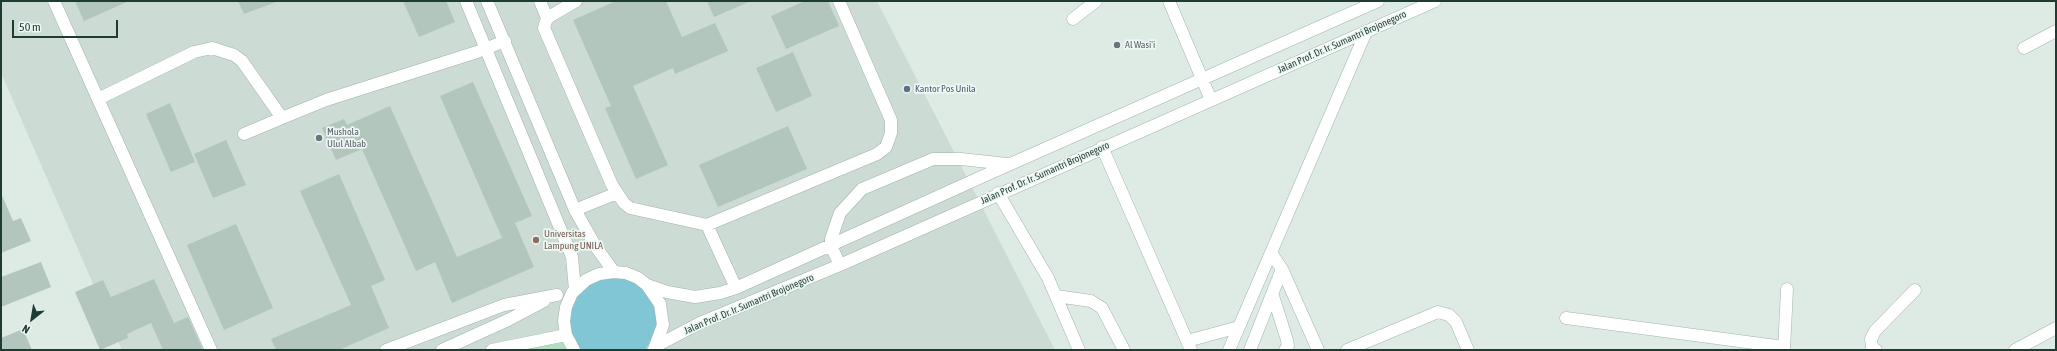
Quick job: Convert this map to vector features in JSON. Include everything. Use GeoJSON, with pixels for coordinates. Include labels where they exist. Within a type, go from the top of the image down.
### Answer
{"type":"FeatureCollection","features":[{"type":"Feature","properties":{"kind":"street"},"geometry":{"type":"LineString","coordinates":[[54,1],[211,350]]}},
{"type":"Feature","properties":{"kind":"street"},"geometry":{"type":"LineString","coordinates":[[466,1],[487,48],[572,257],[574,292]]}},
{"type":"Feature","properties":{"kind":"street"},"geometry":{"type":"LineString","coordinates":[[487,1],[575,210],[596,247],[614,272]]}},
{"type":"Feature","properties":{"kind":"street"},"geometry":{"type":"LineString","coordinates":[[540,1],[547,18],[544,28],[578,110],[617,193],[630,208],[707,225],[877,154],[886,146],[891,134],[891,120],[839,1]]}},
{"type":"Feature","properties":{"kind":"street"},"geometry":{"type":"LineString","coordinates":[[547,18],[576,1]]}},
{"type":"Feature","properties":{"kind":"street"},"geometry":{"type":"LineString","coordinates":[[1074,19],[1096,1]]}},
{"type":"Feature","properties":{"kind":"street"},"geometry":{"type":"LineString","coordinates":[[1169,1],[1211,100]]}},
{"type":"Feature","properties":{"kind":"street","name":"Jalan Prof. Dr. Ir. Sumantri Brojonegoro"},"geometry":{"type":"LineString","coordinates":[[647,285],[667,292],[695,297],[720,293],[736,288],[1009,164],[1378,1]]}},
{"type":"Feature","properties":{"kind":"street","name":"Jalan Prof. Dr. Ir. Sumantri Brojonegoro"},"geometry":{"type":"LineString","coordinates":[[655,348],[700,323],[840,265],[998,193],[1435,1]]}},
{"type":"Feature","properties":{"kind":"street"},"geometry":{"type":"LineString","coordinates":[[2024,48],[2056,31]]}},
{"type":"Feature","properties":{"kind":"street"},"geometry":{"type":"LineString","coordinates":[[1229,350],[1366,32]]}},
{"type":"Feature","properties":{"kind":"street"},"geometry":{"type":"LineString","coordinates":[[244,134],[326,100],[505,41]]}},
{"type":"Feature","properties":{"kind":"street"},"geometry":{"type":"LineString","coordinates":[[98,98],[194,52],[212,48],[234,55],[242,60],[282,118]]}},
{"type":"Feature","properties":{"kind":"street"},"geometry":{"type":"LineString","coordinates":[[1102,147],[1189,345],[1239,327]]}},
{"type":"Feature","properties":{"kind":"street"},"geometry":{"type":"LineString","coordinates":[[840,265],[831,246],[831,239],[840,213],[862,189],[933,159],[961,158],[1009,164]]}},
{"type":"Feature","properties":{"kind":"street"},"geometry":{"type":"LineString","coordinates":[[575,210],[617,193]]}},
{"type":"Feature","properties":{"kind":"street"},"geometry":{"type":"LineString","coordinates":[[998,193],[1037,259],[1056,296],[1079,350]]}},
{"type":"Feature","properties":{"kind":"street"},"geometry":{"type":"LineString","coordinates":[[707,225],[736,288]]}},
{"type":"Feature","properties":{"kind":"street"},"geometry":{"type":"LineString","coordinates":[[1271,253],[1282,269],[1318,350]]}},
{"type":"Feature","properties":{"kind":"street"},"geometry":{"type":"LineString","coordinates":[[1250,350],[1273,296],[1282,269]]}},
{"type":"Feature","properties":{"kind":"street"},"geometry":{"type":"LineString","coordinates":[[574,350],[566,336],[564,321],[566,306],[574,292],[586,280],[599,274],[614,272],[626,273],[638,278],[647,285],[660,304],[663,325],[655,348]]}},
{"type":"Feature","properties":{"kind":"street"},"geometry":{"type":"LineString","coordinates":[[1566,318],[1784,348],[1786,289]]}},
{"type":"Feature","properties":{"kind":"street"},"geometry":{"type":"LineString","coordinates":[[1876,350],[1872,347],[1871,339],[1875,331],[1915,290]]}},
{"type":"Feature","properties":{"kind":"street"},"geometry":{"type":"LineString","coordinates":[[386,350],[504,305],[574,292]]}},
{"type":"Feature","properties":{"kind":"street"},"geometry":{"type":"LineString","coordinates":[[442,350],[508,320],[556,295]]}},
{"type":"Feature","properties":{"kind":"street"},"geometry":{"type":"LineString","coordinates":[[1056,296],[1091,301],[1102,308],[1124,350]]}},
{"type":"Feature","properties":{"kind":"street"},"geometry":{"type":"LineString","coordinates":[[1273,296],[1287,340],[1288,346],[1285,350]]}},
{"type":"Feature","properties":{"kind":"street"},"geometry":{"type":"LineString","coordinates":[[1347,350],[1438,312],[1449,315],[1456,322],[1468,350]]}},
{"type":"Feature","properties":{"kind":"street"},"geometry":{"type":"LineString","coordinates":[[2015,350],[2056,328]]}},
{"type":"Feature","properties":{"kind":"street"},"geometry":{"type":"LineString","coordinates":[[492,350],[566,336]]}},
{"type":"Feature","properties":{"kind":"shaded area","name":"Universitas Lampung UNILA"},"geometry":{"type":"Polygon","coordinates":[[[1,1],[877,1],[1055,350],[122,350],[1,73],[1,1]]]}},
{"type":"Feature","properties":{"kind":"green space"},"geometry":{"type":"Polygon","coordinates":[[[561,338],[568,350],[496,350],[561,338]]]}},
{"type":"Feature","properties":{"kind":"water"},"geometry":{"type":"Polygon","coordinates":[[[604,277],[628,279],[647,293],[653,304],[656,316],[656,328],[652,339],[645,350],[579,350],[569,331],[569,307],[582,287],[604,277]]]}},
{"type":"Feature","properties":{"kind":"building"},"geometry":{"type":"Polygon","coordinates":[[[75,1],[129,1],[84,21],[75,1]]]}},
{"type":"Feature","properties":{"kind":"building"},"geometry":{"type":"Polygon","coordinates":[[[238,1],[276,1],[276,2],[244,14],[238,1]]]}},
{"type":"Feature","properties":{"kind":"building"},"geometry":{"type":"Polygon","coordinates":[[[403,1],[446,1],[455,22],[419,37],[403,1]]]}},
{"type":"Feature","properties":{"kind":"building"},"geometry":{"type":"Polygon","coordinates":[[[616,1],[666,1],[682,37],[715,23],[728,51],[675,74],[673,68],[633,86],[668,165],[636,179],[605,108],[611,106],[573,20],[616,1]]]}},
{"type":"Feature","properties":{"kind":"building"},"geometry":{"type":"Polygon","coordinates":[[[707,1],[751,1],[714,17],[707,1]]]}},
{"type":"Feature","properties":{"kind":"building"},"geometry":{"type":"Polygon","coordinates":[[[805,1],[828,1],[839,26],[786,49],[771,16],[805,1]]]}},
{"type":"Feature","properties":{"kind":"building"},"geometry":{"type":"Polygon","coordinates":[[[793,52],[812,96],[776,112],[756,68],[793,52]]]}},
{"type":"Feature","properties":{"kind":"building"},"geometry":{"type":"Polygon","coordinates":[[[473,82],[532,216],[515,223],[534,267],[452,303],[435,262],[416,271],[362,149],[336,160],[322,128],[344,119],[347,125],[390,106],[457,257],[502,238],[440,96],[473,82]]]}},
{"type":"Feature","properties":{"kind":"building"},"geometry":{"type":"Polygon","coordinates":[[[170,103],[195,162],[171,172],[146,114],[170,103]]]}},
{"type":"Feature","properties":{"kind":"building"},"geometry":{"type":"Polygon","coordinates":[[[788,126],[807,169],[718,207],[699,165],[788,126]]]}},
{"type":"Feature","properties":{"kind":"building"},"geometry":{"type":"Polygon","coordinates":[[[226,140],[246,185],[213,198],[194,154],[226,140]]]}},
{"type":"Feature","properties":{"kind":"building"},"geometry":{"type":"Polygon","coordinates":[[[339,174],[385,280],[371,286],[389,328],[339,350],[276,350],[271,339],[351,305],[300,191],[339,174]]]}},
{"type":"Feature","properties":{"kind":"building"},"geometry":{"type":"Polygon","coordinates":[[[1,193],[13,221],[21,218],[31,241],[1,253],[1,193]]]}},
{"type":"Feature","properties":{"kind":"building"},"geometry":{"type":"Polygon","coordinates":[[[236,224],[273,308],[224,330],[187,245],[236,224]]]}},
{"type":"Feature","properties":{"kind":"building"},"geometry":{"type":"Polygon","coordinates":[[[41,262],[51,287],[1,307],[1,277],[41,262]]]}},
{"type":"Feature","properties":{"kind":"building"},"geometry":{"type":"Polygon","coordinates":[[[154,279],[174,323],[188,317],[203,350],[163,350],[151,323],[127,334],[128,338],[100,350],[75,292],[103,280],[111,297],[154,279]]]}},
{"type":"Feature","properties":{"kind":"building"},"geometry":{"type":"Polygon","coordinates":[[[23,329],[32,350],[1,350],[1,338],[23,329]]]}},
{"type":"Feature","properties":{"kind":"place","name":"Al Wasi'i"},"geometry":{"type":"Point","coordinates":[1117,45]}},
{"type":"Feature","properties":{"kind":"place","name":"Kantor Pos Unila"},"geometry":{"type":"Point","coordinates":[907,89]}},
{"type":"Feature","properties":{"kind":"place","name":"Mushola Ulul Albab"},"geometry":{"type":"Point","coordinates":[319,138]}},
{"type":"Feature","properties":{"kind":"place","name":"Universitas Lampung UNILA"},"geometry":{"type":"Point","coordinates":[536,240]}}]}
